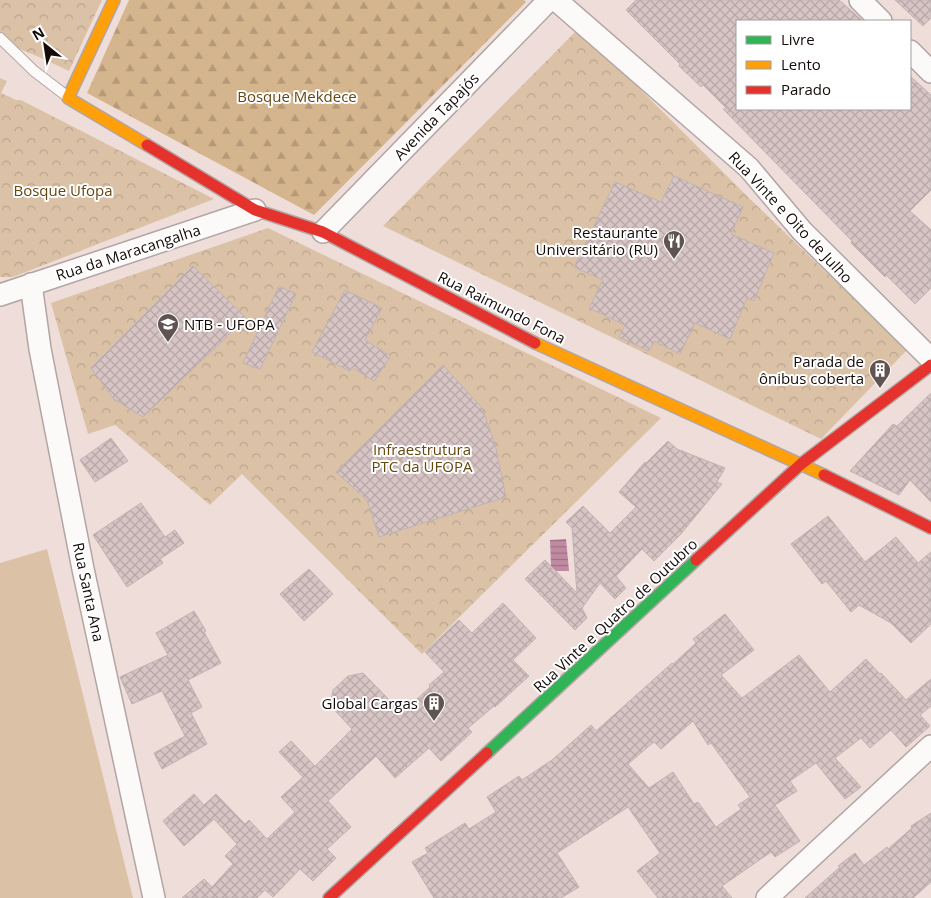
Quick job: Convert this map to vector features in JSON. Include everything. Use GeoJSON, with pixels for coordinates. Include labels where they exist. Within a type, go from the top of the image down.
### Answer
{"type":"FeatureCollection","features":[{"type":"Feature","properties":{"kind":"street"},"geometry":{"type":"LineString","coordinates":[[68,98],[114,0]]}},
{"type":"Feature","properties":{"kind":"street","name":"Avenida Tapajós"},"geometry":{"type":"LineString","coordinates":[[323,232],[549,0]]}},
{"type":"Feature","properties":{"kind":"street","name":"Rua Vinte e Oito de Julho"},"geometry":{"type":"LineString","coordinates":[[556,0],[749,168],[802,232],[931,360]]}},
{"type":"Feature","properties":{"kind":"street"},"geometry":{"type":"LineString","coordinates":[[860,0],[880,20]]}},
{"type":"Feature","properties":{"kind":"street"},"geometry":{"type":"LineString","coordinates":[[911,52],[931,72]]}},
{"type":"Feature","properties":{"kind":"street","name":"Rua Raimundo Fona"},"geometry":{"type":"LineString","coordinates":[[68,98],[255,210],[323,232],[527,339],[801,464],[931,528]]}},
{"type":"Feature","properties":{"kind":"street","name":"Rua da Maracangalha"},"geometry":{"type":"LineString","coordinates":[[0,295],[255,210]]}},
{"type":"Feature","properties":{"kind":"street","name":"Rua Santa Ana"},"geometry":{"type":"LineString","coordinates":[[31,284],[40,349],[83,569],[154,898]]}},
{"type":"Feature","properties":{"kind":"street","name":"Rua Vinte e Quatro de Outubro"},"geometry":{"type":"LineString","coordinates":[[329,898],[801,464],[931,365]]}},
{"type":"Feature","properties":{"kind":"street"},"geometry":{"type":"LineString","coordinates":[[767,898],[931,746]]}},
{"type":"Feature","properties":{"kind":"lane"},"geometry":{"type":"LineString","coordinates":[[0,38],[5,49],[68,98]]}},
{"type":"Feature","properties":{"kind":"green space"},"geometry":{"type":"Polygon","coordinates":[[[0,0],[102,0],[69,71],[0,41],[0,0]]]}},
{"type":"Feature","properties":{"kind":"green space","name":"Bosque Mekdece"},"geometry":{"type":"Polygon","coordinates":[[[129,0],[524,0],[526,2],[314,215],[87,93],[129,0]]]}},
{"type":"Feature","properties":{"kind":"green space"},"geometry":{"type":"Polygon","coordinates":[[[579,28],[748,197],[907,350],[821,439],[383,226],[579,28]]]}},
{"type":"Feature","properties":{"kind":"green space","name":"Bosque Ufopa"},"geometry":{"type":"Polygon","coordinates":[[[0,78],[7,81],[1,93],[16,100],[21,100],[214,199],[13,277],[0,277],[0,78]]]}},
{"type":"Feature","properties":{"kind":"green space","name":"Infraestrutura PTC da UFOPA"},"geometry":{"type":"Polygon","coordinates":[[[268,228],[661,418],[422,654],[242,474],[210,505],[115,425],[88,434],[51,303],[268,228]]]}},
{"type":"Feature","properties":{"kind":"green space"},"geometry":{"type":"Polygon","coordinates":[[[47,549],[133,898],[0,898],[0,563],[47,549]]]}},
{"type":"Feature","properties":{"kind":"shaded area"},"geometry":{"type":"Polygon","coordinates":[[[566,539],[569,571],[556,571],[551,566],[550,540],[566,539]]]}},
{"type":"Feature","properties":{"kind":"building"},"geometry":{"type":"Polygon","coordinates":[[[636,0],[839,0],[862,20],[736,20],[736,110],[911,110],[911,77],[931,95],[931,190],[910,211],[931,230],[931,288],[915,304],[886,275],[885,277],[723,109],[727,109],[703,85],[701,87],[679,66],[680,64],[626,10],[636,0]]]}},
{"type":"Feature","properties":{"kind":"building"},"geometry":{"type":"Polygon","coordinates":[[[895,0],[931,0],[931,18],[923,26],[895,0]]]}},
{"type":"Feature","properties":{"kind":"building","name":"Restaurante Universitário (RU)"},"geometry":{"type":"Polygon","coordinates":[[[674,176],[743,207],[731,234],[774,253],[754,301],[747,298],[730,339],[695,323],[680,354],[654,341],[649,351],[619,337],[625,325],[589,308],[603,280],[574,267],[615,182],[661,202],[674,176]]]}},
{"type":"Feature","properties":{"kind":"building","name":"NTB - UFOPA"},"geometry":{"type":"Polygon","coordinates":[[[193,266],[246,318],[143,417],[114,399],[91,368],[193,266]]]}},
{"type":"Feature","properties":{"kind":"building"},"geometry":{"type":"Polygon","coordinates":[[[279,286],[296,294],[260,369],[243,363],[279,286]]]}},
{"type":"Feature","properties":{"kind":"building"},"geometry":{"type":"Polygon","coordinates":[[[345,290],[382,308],[365,340],[391,356],[374,381],[352,367],[350,371],[312,352],[345,290]]]}},
{"type":"Feature","properties":{"kind":"building"},"geometry":{"type":"Polygon","coordinates":[[[443,365],[482,408],[495,444],[506,497],[379,537],[367,500],[336,472],[443,365]]]}},
{"type":"Feature","properties":{"kind":"building"},"geometry":{"type":"Polygon","coordinates":[[[931,393],[931,502],[910,480],[899,495],[850,471],[893,424],[897,426],[931,393]]]}},
{"type":"Feature","properties":{"kind":"building"},"geometry":{"type":"Polygon","coordinates":[[[111,438],[128,461],[95,482],[80,460],[111,438]]]}},
{"type":"Feature","properties":{"kind":"building"},"geometry":{"type":"Polygon","coordinates":[[[668,441],[677,449],[725,468],[717,482],[722,484],[680,535],[654,561],[642,549],[616,576],[626,588],[615,599],[600,583],[582,608],[587,618],[575,630],[525,579],[545,560],[577,593],[572,528],[566,522],[583,506],[610,533],[636,507],[619,492],[645,462],[668,441]]]}},
{"type":"Feature","properties":{"kind":"building"},"geometry":{"type":"Polygon","coordinates":[[[141,503],[165,537],[175,530],[184,543],[160,559],[163,563],[127,587],[93,535],[141,503]]]}},
{"type":"Feature","properties":{"kind":"building"},"geometry":{"type":"Polygon","coordinates":[[[828,516],[865,562],[896,537],[918,563],[931,552],[931,624],[911,643],[891,623],[859,605],[851,612],[826,581],[822,584],[791,544],[828,516]]]}},
{"type":"Feature","properties":{"kind":"building"},"geometry":{"type":"Polygon","coordinates":[[[309,569],[333,594],[304,621],[280,594],[309,569]]]}},
{"type":"Feature","properties":{"kind":"building"},"geometry":{"type":"Polygon","coordinates":[[[503,603],[536,638],[513,660],[529,676],[495,707],[468,728],[472,732],[441,761],[429,748],[395,778],[376,756],[328,801],[351,827],[327,849],[336,858],[313,881],[300,869],[273,897],[265,890],[257,898],[182,898],[204,879],[212,887],[233,864],[225,856],[237,844],[214,819],[184,846],[163,821],[194,794],[204,805],[216,794],[245,824],[249,820],[267,839],[295,812],[281,797],[303,777],[279,752],[291,741],[315,766],[352,729],[330,705],[333,690],[348,676],[363,673],[402,713],[444,672],[425,652],[459,620],[472,633],[503,603]]]}},
{"type":"Feature","properties":{"kind":"building"},"geometry":{"type":"Polygon","coordinates":[[[194,611],[221,663],[188,680],[202,707],[191,713],[207,744],[162,769],[154,753],[185,736],[162,691],[132,704],[120,677],[168,655],[156,633],[194,611]]]}},
{"type":"Feature","properties":{"kind":"building"},"geometry":{"type":"Polygon","coordinates":[[[725,614],[754,650],[721,675],[742,698],[799,655],[830,692],[866,659],[906,700],[931,679],[931,706],[920,715],[930,726],[906,747],[891,730],[870,748],[861,738],[835,758],[861,787],[845,799],[816,763],[790,781],[797,791],[775,805],[800,841],[775,857],[771,852],[722,886],[732,898],[658,898],[637,871],[660,853],[628,807],[557,853],[579,887],[561,898],[434,898],[412,862],[428,853],[425,848],[465,823],[469,829],[496,812],[487,797],[519,776],[522,780],[552,760],[591,725],[596,731],[696,643],[693,639],[725,614]],[[693,721],[661,749],[654,742],[628,764],[649,788],[673,772],[694,804],[698,802],[716,827],[741,809],[738,805],[750,797],[711,743],[708,745],[693,721]]]}},
{"type":"Feature","properties":{"kind":"building"},"geometry":{"type":"Polygon","coordinates":[[[931,813],[931,882],[913,898],[805,898],[840,867],[838,866],[855,853],[864,865],[887,847],[888,849],[912,828],[911,826],[931,813]]]}},
{"type":"Feature","properties":{"kind":"traffic: fast"},"geometry":{"type":"LineString","coordinates":[[487,753],[696,560]]}},
{"type":"Feature","properties":{"kind":"traffic: slow"},"geometry":{"type":"LineString","coordinates":[[114,0],[68,98],[147,145]]}},
{"type":"Feature","properties":{"kind":"traffic: slow"},"geometry":{"type":"LineString","coordinates":[[535,343],[824,475]]}},
{"type":"Feature","properties":{"kind":"traffic: jam"},"geometry":{"type":"LineString","coordinates":[[147,145],[255,210],[323,232],[535,343]]}},
{"type":"Feature","properties":{"kind":"traffic: jam"},"geometry":{"type":"LineString","coordinates":[[696,560],[801,464],[931,365]]}},
{"type":"Feature","properties":{"kind":"traffic: jam"},"geometry":{"type":"LineString","coordinates":[[824,475],[931,528]]}},
{"type":"Feature","properties":{"kind":"traffic: jam"},"geometry":{"type":"LineString","coordinates":[[329,898],[487,753]]}},
{"type":"Feature","properties":{"kind":"place","name":"Restaurante Universitário (RU)"},"geometry":{"type":"Point","coordinates":[674,260]}},
{"type":"Feature","properties":{"kind":"place","name":"NTB - UFOPA"},"geometry":{"type":"Point","coordinates":[168,343]}},
{"type":"Feature","properties":{"kind":"place","name":"Parada de ônibus coberta"},"geometry":{"type":"Point","coordinates":[880,389]}},
{"type":"Feature","properties":{"kind":"place","name":"Global Cargas"},"geometry":{"type":"Point","coordinates":[434,722]}}]}
